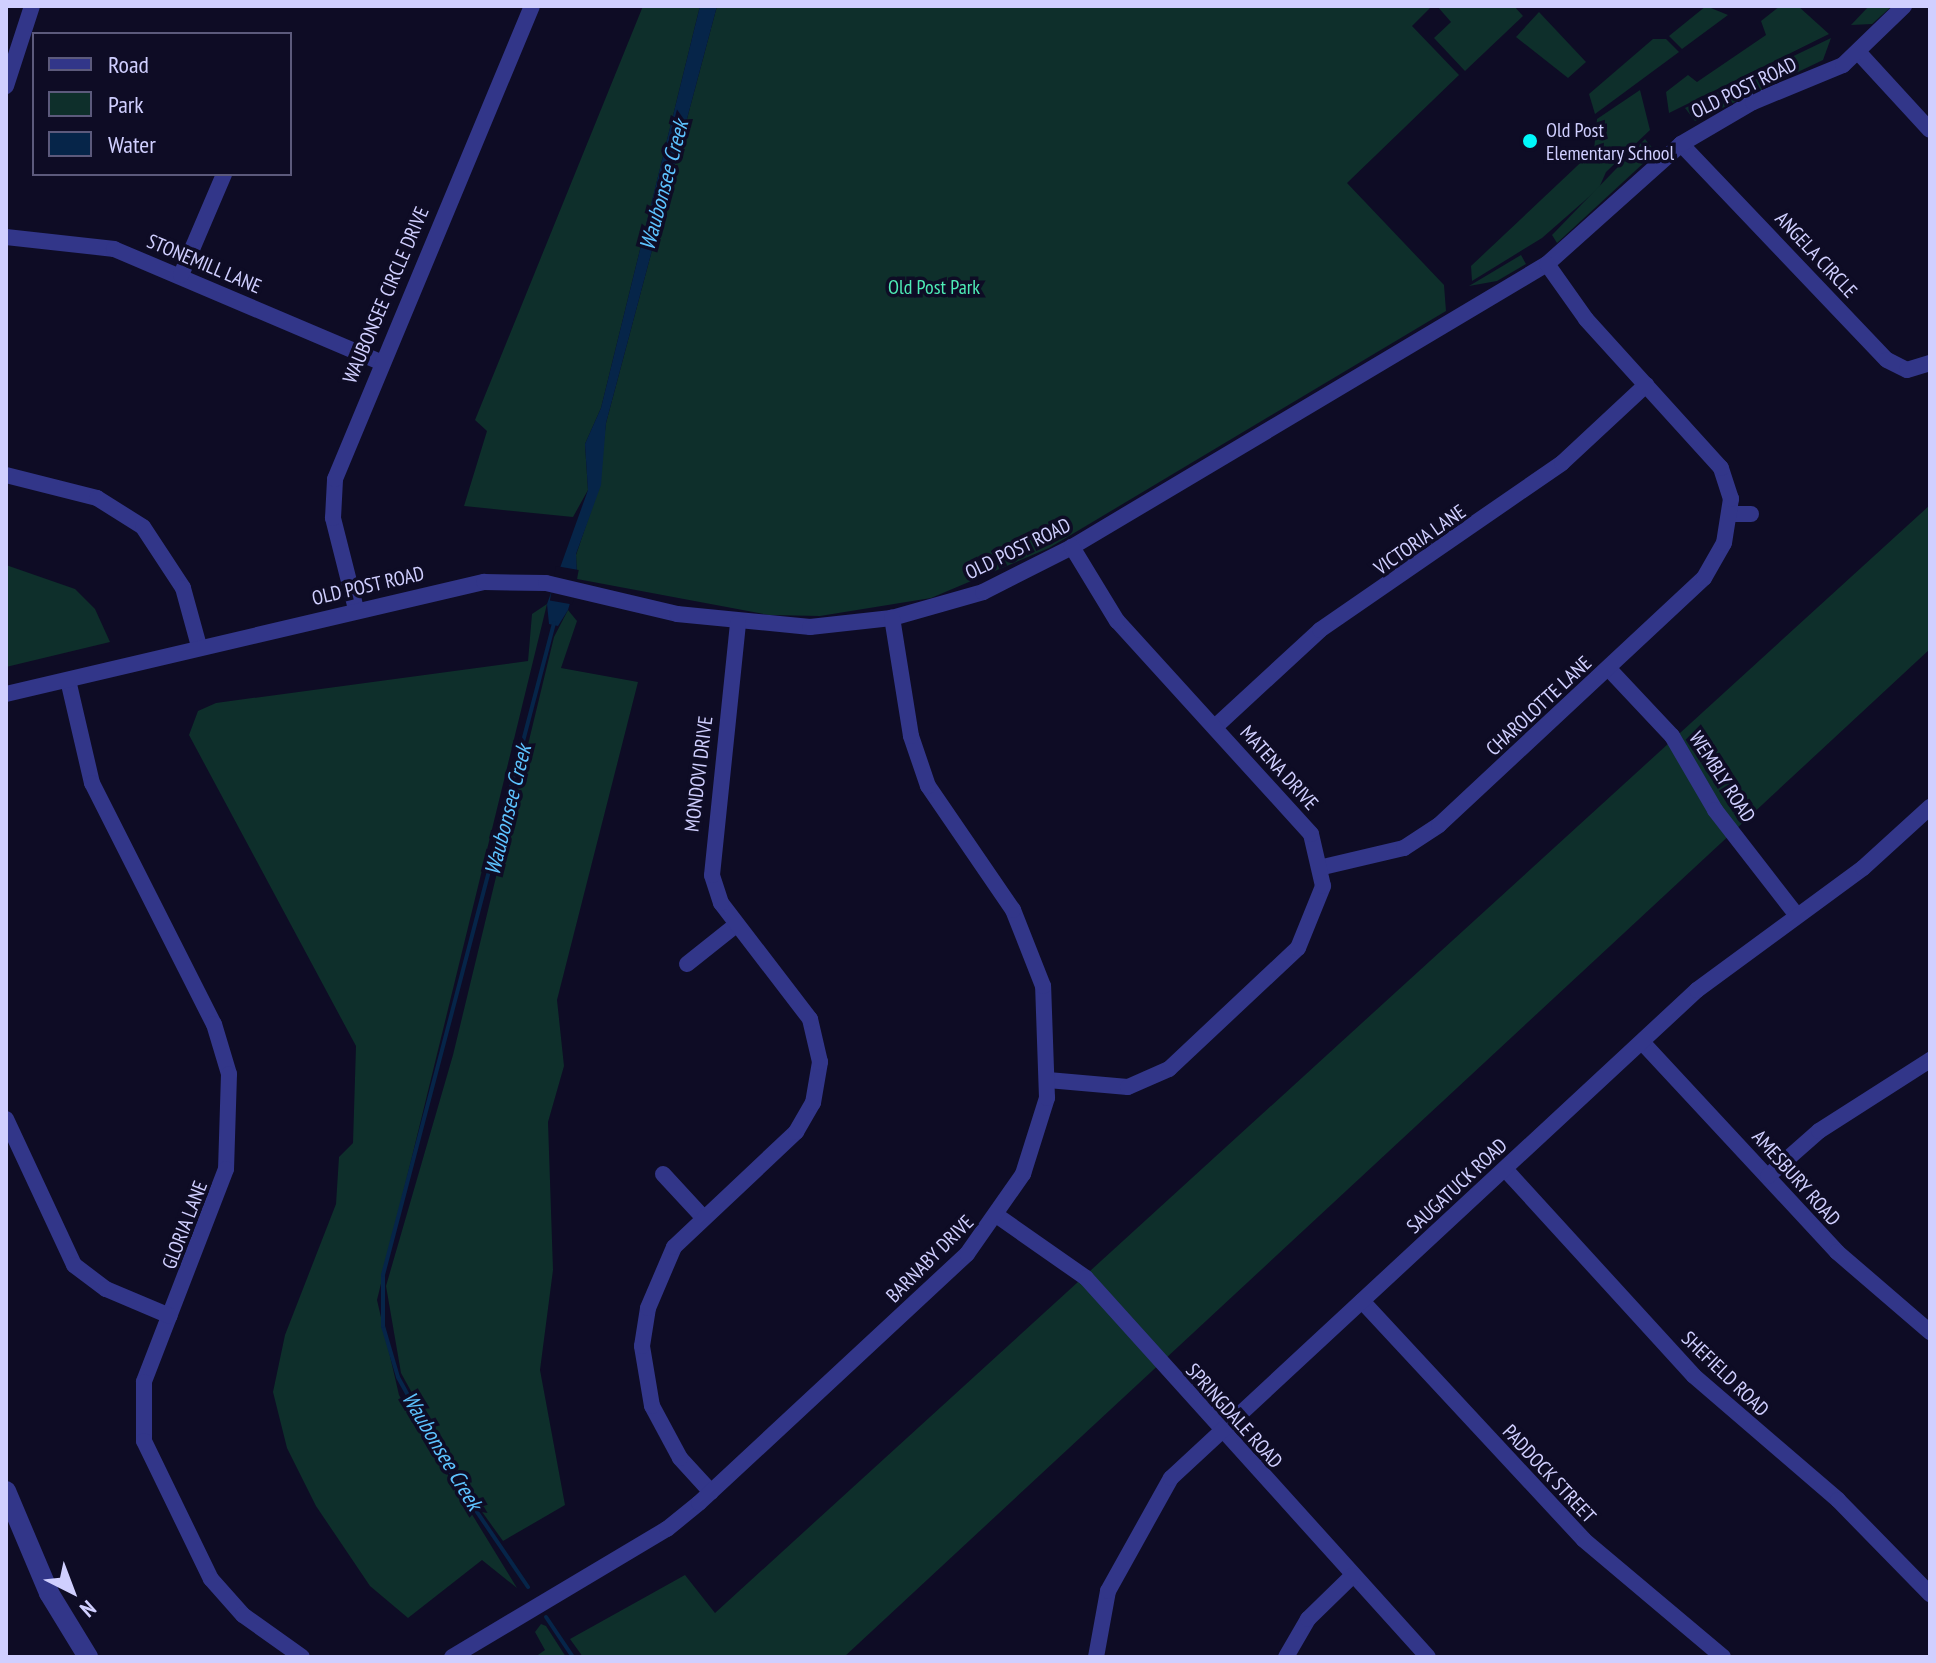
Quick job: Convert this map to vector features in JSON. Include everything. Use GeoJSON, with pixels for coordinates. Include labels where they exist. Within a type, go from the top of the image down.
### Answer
{"type":"FeatureCollection","features":[{"type":"Feature","properties":{"kind":"street"},"geometry":{"type":"LineString","coordinates":[[6,86],[32,6]]}},
{"type":"Feature","properties":{"kind":"street","name":"WAUBONSEE CIRCLE DRIVE"},"geometry":{"type":"LineString","coordinates":[[356,609],[332,497],[378,361],[532,6]]}},
{"type":"Feature","properties":{"kind":"street","name":"OLD POST ROAD"},"geometry":{"type":"LineString","coordinates":[[6,694],[356,609],[484,582],[546,583],[738,623],[810,627],[892,618],[983,592],[1072,547],[1547,264],[1681,144],[1860,54],[1904,6]]}},
{"type":"Feature","properties":{"kind":"street"},"geometry":{"type":"LineString","coordinates":[[1860,54],[1930,130]]}},
{"type":"Feature","properties":{"kind":"street","name":"ANGELA CIRCLE"},"geometry":{"type":"LineString","coordinates":[[1681,144],[1887,360],[1907,370],[1930,363]]}},
{"type":"Feature","properties":{"kind":"street"},"geometry":{"type":"LineString","coordinates":[[181,275],[223,176]]}},
{"type":"Feature","properties":{"kind":"street","name":"STONEMILL LANE"},"geometry":{"type":"LineString","coordinates":[[6,237],[114,249],[378,361]]}},
{"type":"Feature","properties":{"kind":"street"},"geometry":{"type":"LineString","coordinates":[[1547,264],[1646,385],[1721,468],[1731,514],[1751,514]]}},
{"type":"Feature","properties":{"kind":"street","name":"VICTORIA LANE"},"geometry":{"type":"LineString","coordinates":[[1215,727],[1320,630],[1562,463],[1646,385]]}},
{"type":"Feature","properties":{"kind":"street"},"geometry":{"type":"LineString","coordinates":[[6,475],[97,498],[143,527],[183,588],[199,646]]}},
{"type":"Feature","properties":{"kind":"street","name":"CHAROLOTTE LANE"},"geometry":{"type":"LineString","coordinates":[[1323,867],[1423,837],[1609,669],[1711,569],[1731,514]]}},
{"type":"Feature","properties":{"kind":"street","name":"MATENA DRIVE"},"geometry":{"type":"LineString","coordinates":[[1072,547],[1117,621],[1302,821],[1323,867]]}},
{"type":"Feature","properties":{"kind":"street","name":"BARNABY DRIVE"},"geometry":{"type":"LineString","coordinates":[[452,1657],[524,1610],[667,1529],[711,1492],[999,1217],[1037,1137],[1048,1080],[1049,1021],[1036,961],[1003,894],[928,786],[892,618]]}},
{"type":"Feature","properties":{"kind":"street","name":"MONDOVI DRIVE"},"geometry":{"type":"LineString","coordinates":[[711,1492],[662,1427],[642,1346],[662,1267],[701,1215],[796,1132],[820,1083],[810,1019],[736,925],[716,890],[711,843],[738,623]]}},
{"type":"Feature","properties":{"kind":"street","name":"WEMBLY ROAD"},"geometry":{"type":"LineString","coordinates":[[1609,669],[1672,736],[1715,810],[1795,913]]}},
{"type":"Feature","properties":{"kind":"street","name":"GLORIA LANE"},"geometry":{"type":"LineString","coordinates":[[68,680],[92,783],[214,1024],[229,1074],[226,1169],[139,1404],[153,1464],[211,1579],[253,1624],[302,1657]]}},
{"type":"Feature","properties":{"kind":"street","name":"SAUGATUCK ROAD"},"geometry":{"type":"LineString","coordinates":[[1096,1657],[1108,1591],[1135,1532],[1171,1478],[1642,1042],[1795,913],[1863,868],[1930,807]]}},
{"type":"Feature","properties":{"kind":"street"},"geometry":{"type":"LineString","coordinates":[[1048,1080],[1128,1087],[1169,1069],[1308,935],[1321,901],[1323,867]]}},
{"type":"Feature","properties":{"kind":"street"},"geometry":{"type":"LineString","coordinates":[[687,964],[736,925]]}},
{"type":"Feature","properties":{"kind":"street","name":"AMESBURY ROAD"},"geometry":{"type":"LineString","coordinates":[[1642,1042],[1837,1252],[1930,1332]]}},
{"type":"Feature","properties":{"kind":"street"},"geometry":{"type":"LineString","coordinates":[[1768,1176],[1819,1131],[1930,1060]]}},
{"type":"Feature","properties":{"kind":"street"},"geometry":{"type":"LineString","coordinates":[[6,1119],[69,1259],[106,1289],[170,1316]]}},
{"type":"Feature","properties":{"kind":"street","name":"SHEFIELD ROAD"},"geometry":{"type":"LineString","coordinates":[[1505,1169],[1694,1376],[1838,1500],[1930,1594]]}},
{"type":"Feature","properties":{"kind":"street"},"geometry":{"type":"LineString","coordinates":[[663,1174],[701,1215]]}},
{"type":"Feature","properties":{"kind":"street","name":"SPRINGDALE ROAD"},"geometry":{"type":"LineString","coordinates":[[999,1217],[1086,1278],[1428,1657]]}},
{"type":"Feature","properties":{"kind":"street","name":"PADDOCK STREET"},"geometry":{"type":"LineString","coordinates":[[1362,1301],[1584,1540],[1723,1657]]}},
{"type":"Feature","properties":{"kind":"street"},"geometry":{"type":"LineString","coordinates":[[6,1491],[49,1593],[88,1657]]}},
{"type":"Feature","properties":{"kind":"street"},"geometry":{"type":"LineString","coordinates":[[1286,1657],[1308,1619],[1352,1576]]}},
{"type":"Feature","properties":{"kind":"green space"},"geometry":{"type":"Polygon","coordinates":[[[643,6],[700,6],[601,408],[585,444],[588,490],[573,517],[464,506],[487,431],[475,420],[643,6]]]}},
{"type":"Feature","properties":{"kind":"green space","name":"Old Post Park"},"geometry":{"type":"Polygon","coordinates":[[[717,6],[1432,6],[1412,26],[1459,75],[1347,183],[1444,285],[1446,311],[1049,548],[931,598],[820,616],[769,615],[577,579],[576,555],[598,490],[606,423],[717,6]]]}},
{"type":"Feature","properties":{"kind":"green space"},"geometry":{"type":"Polygon","coordinates":[[[1437,6],[1514,6],[1523,16],[1465,71],[1434,38],[1451,22],[1437,6]]]}},
{"type":"Feature","properties":{"kind":"green space"},"geometry":{"type":"Polygon","coordinates":[[[1706,6],[1728,15],[1682,49],[1669,36],[1706,6]]]}},
{"type":"Feature","properties":{"kind":"green space"},"geometry":{"type":"Polygon","coordinates":[[[1780,6],[1798,6],[1829,34],[1669,113],[1666,92],[1688,75],[1697,82],[1766,35],[1761,21],[1780,6]]]}},
{"type":"Feature","properties":{"kind":"green space"},"geometry":{"type":"Polygon","coordinates":[[[1869,6],[1892,6],[1872,24],[1851,25],[1869,6]]]}},
{"type":"Feature","properties":{"kind":"green space"},"geometry":{"type":"Polygon","coordinates":[[[1539,12],[1586,62],[1568,78],[1516,37],[1539,12]]]}},
{"type":"Feature","properties":{"kind":"green space"},"geometry":{"type":"Polygon","coordinates":[[[1831,38],[1823,60],[1695,121],[1685,108],[1831,38]]]}},
{"type":"Feature","properties":{"kind":"green space"},"geometry":{"type":"Polygon","coordinates":[[[1653,39],[1666,39],[1679,52],[1595,114],[1589,94],[1653,39]]]}},
{"type":"Feature","properties":{"kind":"green space"},"geometry":{"type":"Polygon","coordinates":[[[1640,90],[1650,130],[1606,172],[1599,188],[1542,238],[1472,281],[1471,266],[1594,150],[1597,119],[1640,90]]]}},
{"type":"Feature","properties":{"kind":"green space"},"geometry":{"type":"Polygon","coordinates":[[[1645,139],[1654,150],[1648,159],[1557,243],[1552,235],[1645,139]]]}},
{"type":"Feature","properties":{"kind":"green space"},"geometry":{"type":"Polygon","coordinates":[[[1521,255],[1526,264],[1497,281],[1469,286],[1521,255]]]}},
{"type":"Feature","properties":{"kind":"green space"},"geometry":{"type":"Polygon","coordinates":[[[1930,505],[1930,649],[844,1657],[583,1657],[570,1639],[685,1575],[715,1613],[1930,505]]]}},
{"type":"Feature","properties":{"kind":"green space"},"geometry":{"type":"Polygon","coordinates":[[[6,565],[75,589],[95,609],[110,642],[6,667],[6,565]]]}},
{"type":"Feature","properties":{"kind":"green space"},"geometry":{"type":"Polygon","coordinates":[[[547,604],[377,1300],[399,1395],[517,1588],[482,1560],[408,1618],[370,1586],[316,1506],[287,1448],[273,1392],[285,1335],[336,1204],[339,1157],[353,1143],[356,1046],[189,735],[198,711],[216,703],[528,661],[532,614],[547,604]]]}},
{"type":"Feature","properties":{"kind":"green space"},"geometry":{"type":"Polygon","coordinates":[[[568,610],[577,621],[561,668],[638,682],[557,1000],[564,1066],[548,1122],[553,1270],[540,1370],[565,1505],[503,1541],[462,1484],[401,1373],[386,1286],[453,1055],[554,637],[568,610]]]}},
{"type":"Feature","properties":{"kind":"green space"},"geometry":{"type":"Polygon","coordinates":[[[541,1624],[546,1626],[566,1657],[535,1657],[545,1650],[535,1632],[541,1624]]]}},
{"type":"Feature","properties":{"kind":"water"},"geometry":{"type":"Polygon","coordinates":[[[700,6],[717,6],[606,423],[601,485],[576,554],[577,579],[568,610],[558,626],[549,624],[547,604],[588,490],[585,444],[601,408],[700,6]]]}},
{"type":"Feature","properties":{"kind":"pier"},"geometry":{"type":"Polygon","coordinates":[[[556,566],[579,570],[573,604],[550,600],[556,566]]]}},
{"type":"Feature","properties":{"kind":"waterway","name":"Waubonsee Creek"},"geometry":{"type":"LineString","coordinates":[[528,1587],[452,1475],[398,1377],[383,1326],[383,1275],[554,623]]}},
{"type":"Feature","properties":{"kind":"waterway","name":"Waubonsee Creek"},"geometry":{"type":"LineString","coordinates":[[546,1617],[573,1657]]}},
{"type":"Feature","properties":{"kind":"place","name":"Old Post Elementary School"},"geometry":{"type":"Point","coordinates":[1530,141]}}]}
